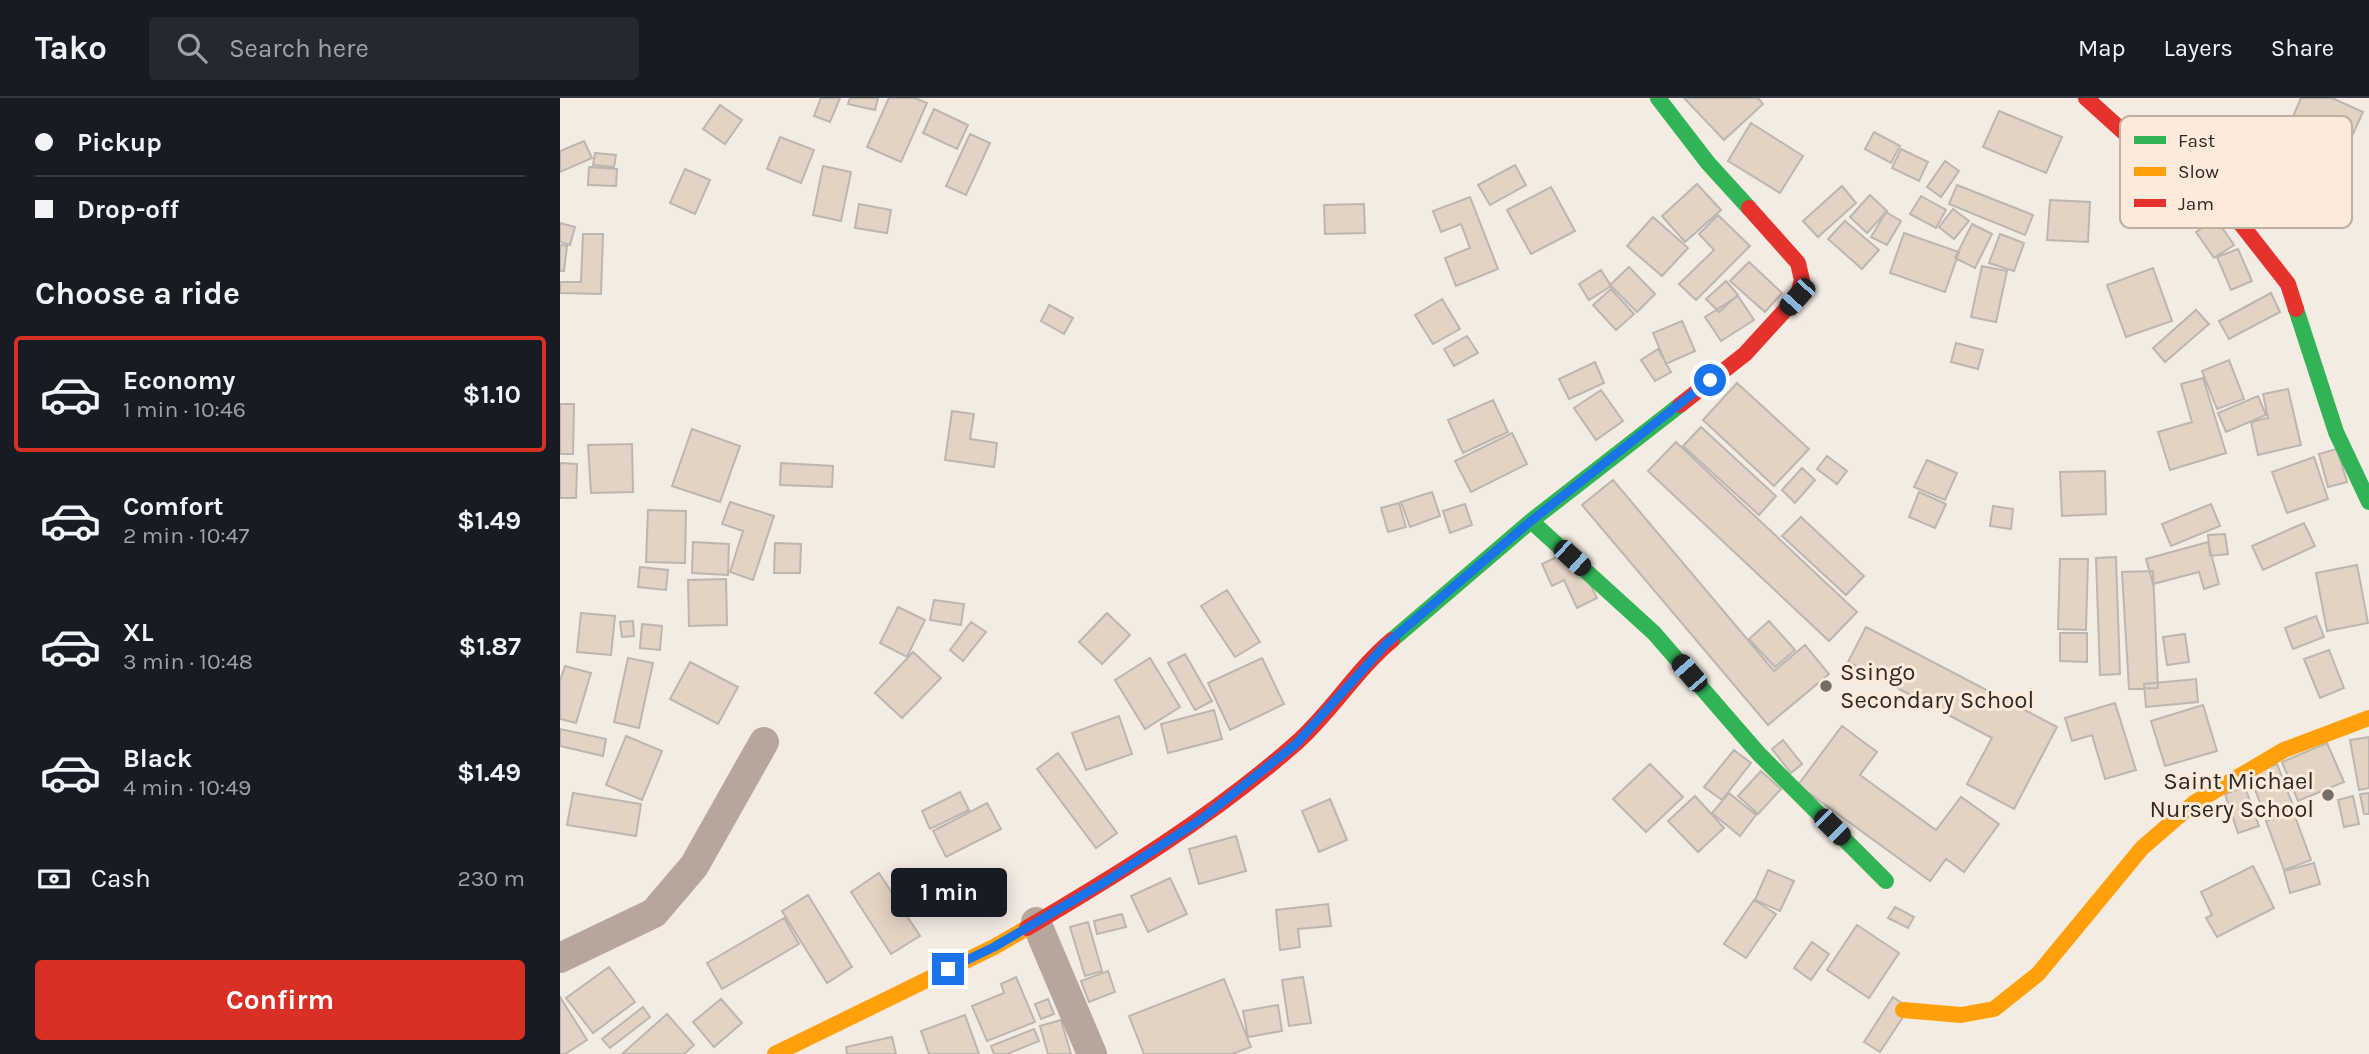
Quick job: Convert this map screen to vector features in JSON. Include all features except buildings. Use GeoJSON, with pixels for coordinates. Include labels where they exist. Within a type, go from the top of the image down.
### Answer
{"type":"FeatureCollection","features":[{"type":"Feature","properties":{"kind":"street"},"geometry":{"type":"LineString","coordinates":[[775,1054],[994,947],[1105,882],[1200,820],[1296,744],[1385,645],[1531,521],[1745,354],[1797,297],[1801,280],[1798,264],[1708,163],[1658,98]]}},
{"type":"Feature","properties":{"kind":"street"},"geometry":{"type":"LineString","coordinates":[[2086,98],[2120,129]]}},
{"type":"Feature","properties":{"kind":"street"},"geometry":{"type":"LineString","coordinates":[[2244,228],[2288,284],[2336,432],[2369,502]]}},
{"type":"Feature","properties":{"kind":"street"},"geometry":{"type":"LineString","coordinates":[[1531,521],[1654,633],[1759,754],[1886,881]]}},
{"type":"Feature","properties":{"kind":"street"},"geometry":{"type":"LineString","coordinates":[[1903,1010],[1961,1015],[1994,1009],[2038,974],[2142,848],[2194,803],[2284,750],[2369,718]]}},
{"type":"Feature","properties":{"kind":"street"},"geometry":{"type":"LineString","coordinates":[[560,958],[654,913],[694,866],[764,742]]}},
{"type":"Feature","properties":{"kind":"street"},"geometry":{"type":"LineString","coordinates":[[1037,922],[1093,1054]]}},
{"type":"Feature","properties":{"kind":"traffic: fast"},"geometry":{"type":"LineString","coordinates":[[1658,98],[1708,163],[1749,208]]}},
{"type":"Feature","properties":{"kind":"traffic: fast"},"geometry":{"type":"LineString","coordinates":[[2296,309],[2336,432],[2369,502]]}},
{"type":"Feature","properties":{"kind":"traffic: fast"},"geometry":{"type":"LineString","coordinates":[[1392,640],[1531,521],[1680,405]]}},
{"type":"Feature","properties":{"kind":"traffic: fast"},"geometry":{"type":"LineString","coordinates":[[1531,521],[1654,633],[1759,754],[1886,881]]}},
{"type":"Feature","properties":{"kind":"traffic: slow"},"geometry":{"type":"LineString","coordinates":[[1903,1010],[1961,1015],[1994,1009],[2038,974],[2142,848],[2194,803],[2284,750],[2369,718]]}},
{"type":"Feature","properties":{"kind":"traffic: slow"},"geometry":{"type":"LineString","coordinates":[[775,1054],[994,947],[1027,928]]}},
{"type":"Feature","properties":{"kind":"traffic: jam"},"geometry":{"type":"LineString","coordinates":[[2086,98],[2120,129]]}},
{"type":"Feature","properties":{"kind":"traffic: jam"},"geometry":{"type":"LineString","coordinates":[[1680,405],[1745,354],[1797,297],[1802,280],[1798,263],[1749,208]]}},
{"type":"Feature","properties":{"kind":"traffic: jam"},"geometry":{"type":"LineString","coordinates":[[2244,228],[2288,284],[2296,309]]}},
{"type":"Feature","properties":{"kind":"traffic: jam"},"geometry":{"type":"LineString","coordinates":[[1027,928],[1165,843],[1263,771],[1307,733],[1366,665],[1392,640]]}},
{"type":"Feature","properties":{"kind":"place","name":"Ssingo Secondary School"},"geometry":{"type":"Point","coordinates":[1826,686]}},
{"type":"Feature","properties":{"kind":"place","name":"Saint Michael Nursery School"},"geometry":{"type":"Point","coordinates":[2328,795]}},
{"type":"Feature","properties":{"kind":"route"},"geometry":{"type":"LineString","coordinates":[[948,969],[994,947],[1105,882],[1200,820],[1296,744],[1385,645],[1531,521],[1710,380]]}}]}
